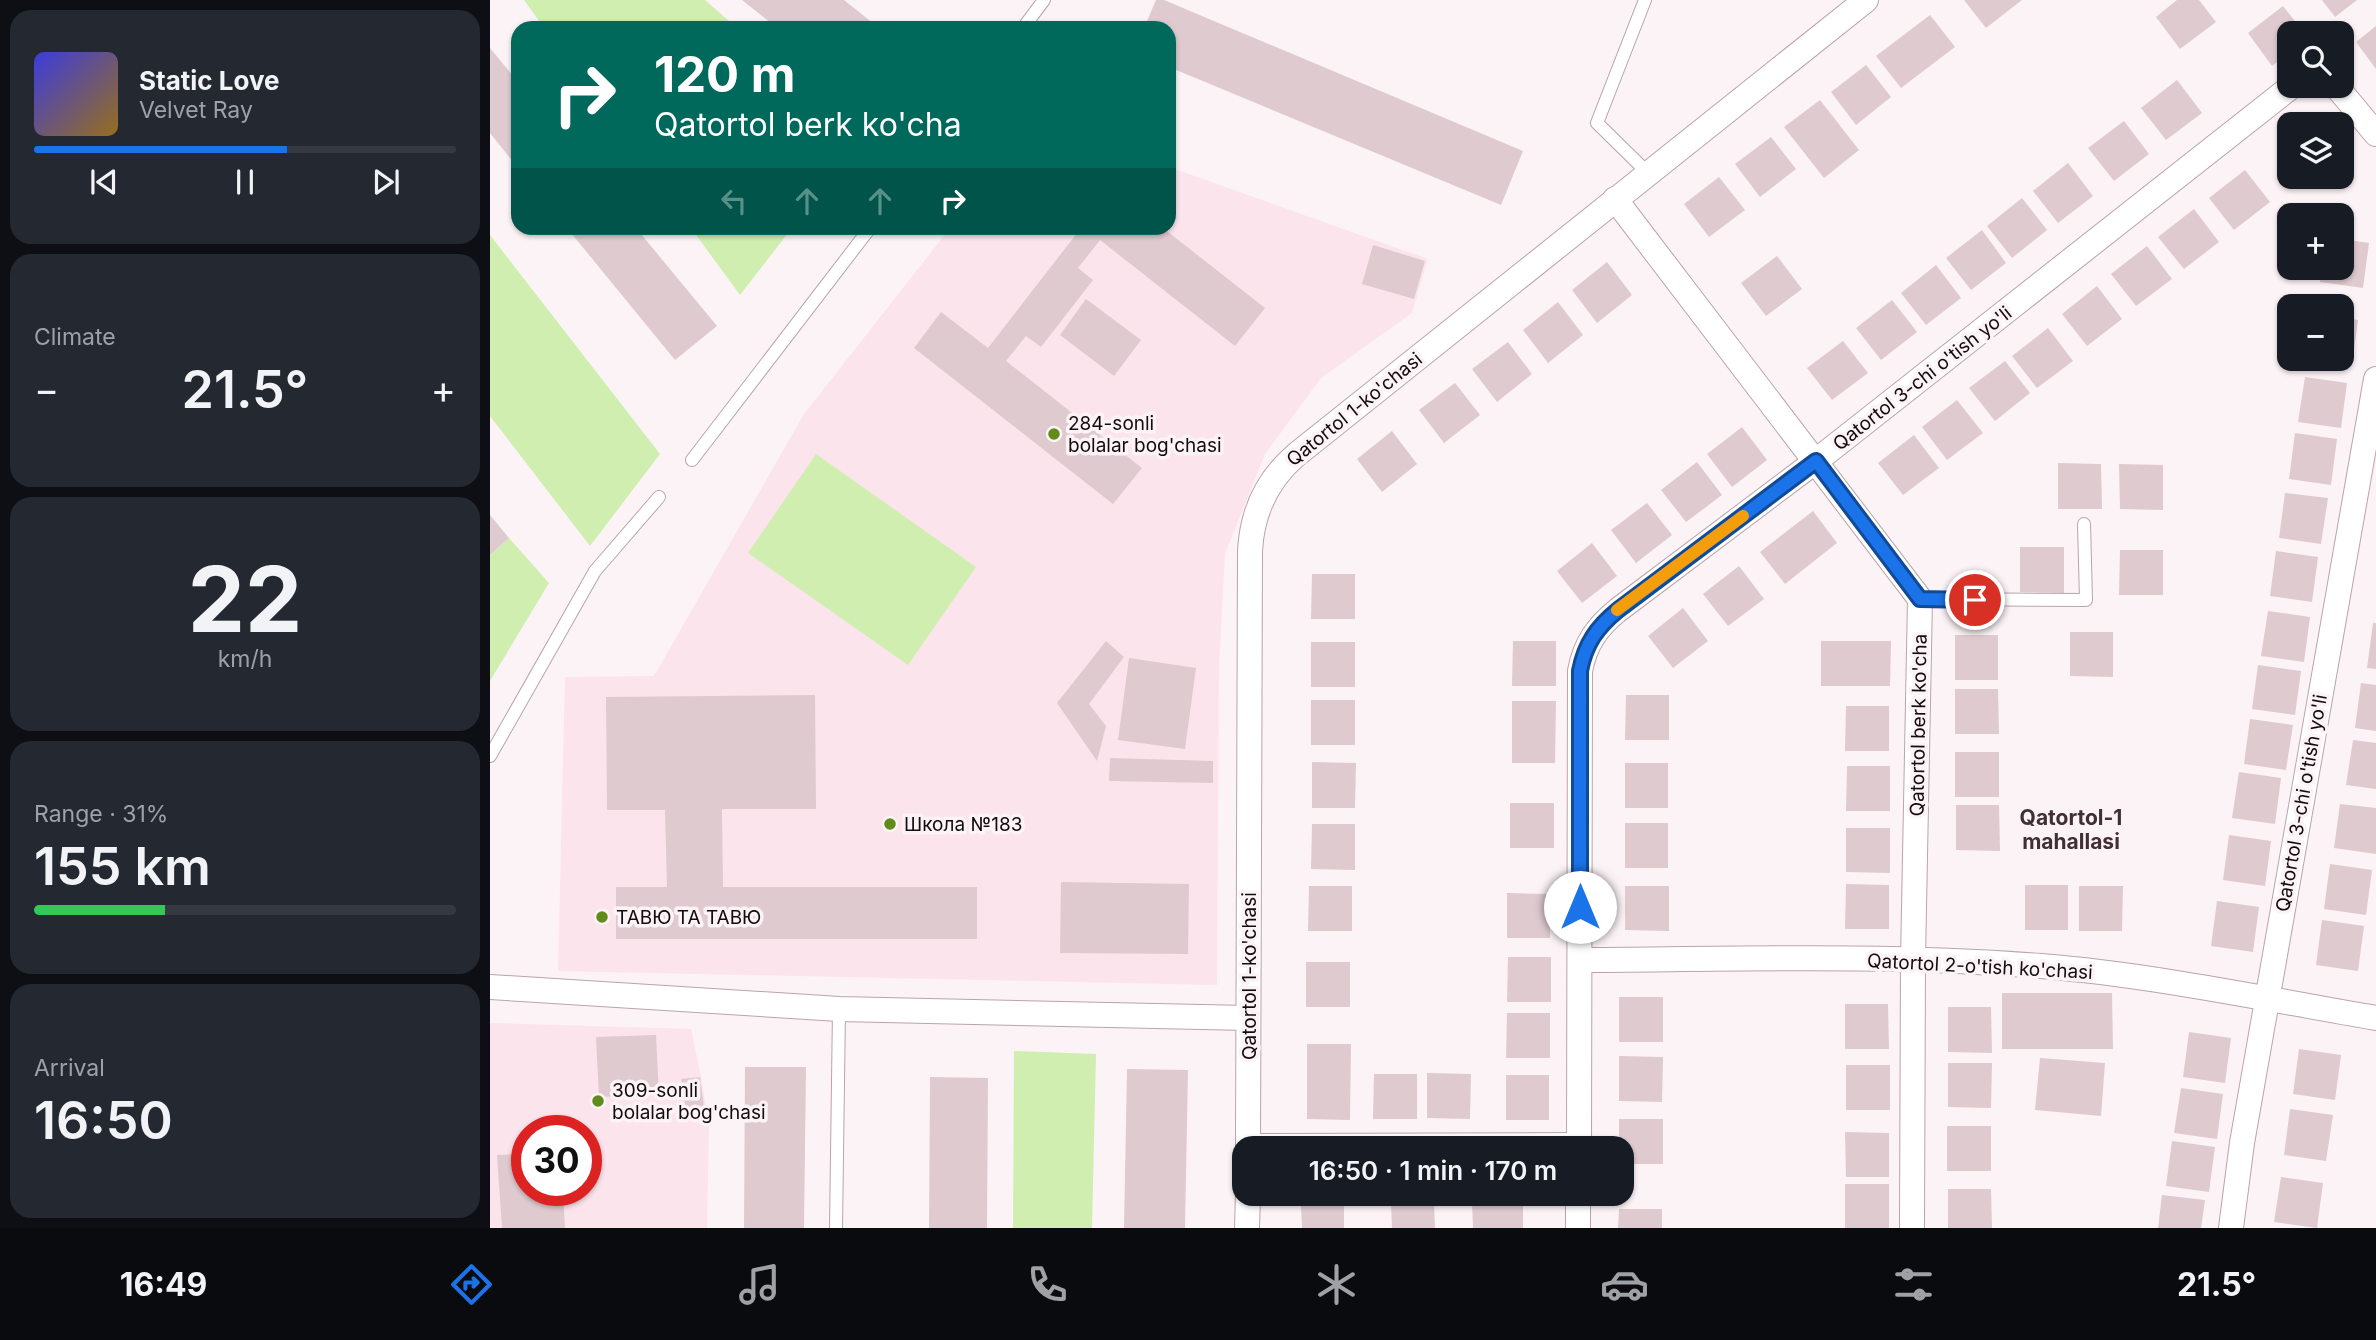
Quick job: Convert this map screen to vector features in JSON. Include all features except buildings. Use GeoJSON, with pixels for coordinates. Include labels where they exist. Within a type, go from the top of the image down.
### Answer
{"type":"FeatureCollection","features":[{"type":"Feature","properties":{"kind":"street","name":"Qatortol 1-ko'chasi"},"geometry":{"type":"LineString","coordinates":[[1248,1136],[1250,551],[1253,527],[1264,495],[1282,467],[1296,455],[1866,0]]}},
{"type":"Feature","properties":{"kind":"street","name":"Qatortol 3-chi o'tish yo'li"},"geometry":{"type":"LineString","coordinates":[[1578,1136],[1580,671],[1583,654],[1592,636],[1603,622],[1816,461],[2277,98]]}},
{"type":"Feature","properties":{"kind":"street"},"geometry":{"type":"LineString","coordinates":[[2346,98],[2376,134]]}},
{"type":"Feature","properties":{"kind":"street"},"geometry":{"type":"LineString","coordinates":[[1615,199],[1920,599]]}},
{"type":"Feature","properties":{"kind":"street","name":"Qatortol 3-chi o'tish yo'li"},"geometry":{"type":"LineString","coordinates":[[2231,1228],[2242,1143],[2376,379]]}},
{"type":"Feature","properties":{"kind":"street","name":"Qatortol berk ko'cha"},"geometry":{"type":"LineString","coordinates":[[1912,1228],[1913,959],[1920,599]]}},
{"type":"Feature","properties":{"kind":"street","name":"Qatortol 2-o'tish ko'chasi"},"geometry":{"type":"LineString","coordinates":[[1580,960],[1913,959],[2042,966],[2137,978],[2376,1018]]}},
{"type":"Feature","properties":{"kind":"street"},"geometry":{"type":"LineString","coordinates":[[490,987],[838,1009],[1248,1018]]}},
{"type":"Feature","properties":{"kind":"street"},"geometry":{"type":"LineString","coordinates":[[1247,1228],[1248,1206]]}},
{"type":"Feature","properties":{"kind":"street"},"geometry":{"type":"LineString","coordinates":[[1578,1206],[1578,1228]]}},
{"type":"Feature","properties":{"kind":"lane"},"geometry":{"type":"LineString","coordinates":[[1028,21],[1044,0]]}},
{"type":"Feature","properties":{"kind":"lane"},"geometry":{"type":"LineString","coordinates":[[1645,0],[1597,123],[1648,173]]}},
{"type":"Feature","properties":{"kind":"lane"},"geometry":{"type":"LineString","coordinates":[[692,460],[865,235]]}},
{"type":"Feature","properties":{"kind":"lane"},"geometry":{"type":"LineString","coordinates":[[490,756],[595,572],[659,497]]}},
{"type":"Feature","properties":{"kind":"lane"},"geometry":{"type":"LineString","coordinates":[[1920,599],[2085,600],[2084,524]]}},
{"type":"Feature","properties":{"kind":"lane"},"geometry":{"type":"LineString","coordinates":[[836,1228],[838,1009]]}},
{"type":"Feature","properties":{"kind":"shaded area","name":"Школа №183"},"geometry":{"type":"Polygon","coordinates":[[[1176,169],[1428,259],[1412,313],[1321,378],[1265,454],[1225,554],[1219,668],[1217,985],[558,971],[565,677],[654,676],[804,414],[945,235],[1176,235],[1176,169]]]}},
{"type":"Feature","properties":{"kind":"shaded area","name":"309-sonli bolalar bog'chasi"},"geometry":{"type":"Polygon","coordinates":[[[490,1023],[691,1029],[709,1127],[707,1228],[490,1228],[490,1023]]]}},
{"type":"Feature","properties":{"kind":"green space"},"geometry":{"type":"Polygon","coordinates":[[[524,0],[705,0],[729,21],[539,21],[524,0]]]}},
{"type":"Feature","properties":{"kind":"green space"},"geometry":{"type":"Polygon","coordinates":[[[490,235],[660,454],[590,546],[490,416],[490,235]]]}},
{"type":"Feature","properties":{"kind":"green space"},"geometry":{"type":"Polygon","coordinates":[[[696,235],[787,235],[740,295],[696,235]]]}},
{"type":"Feature","properties":{"kind":"green space"},"geometry":{"type":"Polygon","coordinates":[[[816,454],[976,567],[908,665],[748,553],[816,454]]]}},
{"type":"Feature","properties":{"kind":"green space"},"geometry":{"type":"Polygon","coordinates":[[[509,538],[549,583],[490,681],[490,555],[509,538]]]}},
{"type":"Feature","properties":{"kind":"green space"},"geometry":{"type":"Polygon","coordinates":[[[1014,1051],[1096,1054],[1092,1228],[1013,1228],[1014,1051]]]}},
{"type":"Feature","properties":{"kind":"slow traffic"},"geometry":{"type":"LineString","coordinates":[[1617,610],[1743,516]]}},
{"type":"Feature","properties":{"kind":"place","name":"284-sonli bolalar bog'chasi"},"geometry":{"type":"Point","coordinates":[1054,434]}},
{"type":"Feature","properties":{"kind":"place","name":"Школа №183"},"geometry":{"type":"Point","coordinates":[890,824]}},
{"type":"Feature","properties":{"kind":"place","name":"ТАВЮ ТА ТАВЮ"},"geometry":{"type":"Point","coordinates":[602,917]}},
{"type":"Feature","properties":{"kind":"place","name":"309-sonli bolalar bog'chasi"},"geometry":{"type":"Point","coordinates":[598,1101]}},
{"type":"Feature","properties":{"kind":"district","name":"Qatortol-1 mahallasi"},"geometry":{"type":"Point","coordinates":[2071,830]}},
{"type":"Feature","properties":{"kind":"route"},"geometry":{"type":"LineString","coordinates":[[1580,907],[1580,671],[1583,654],[1592,636],[1603,622],[1618,610],[1816,461],[1920,599],[1975,600]]}}]}
